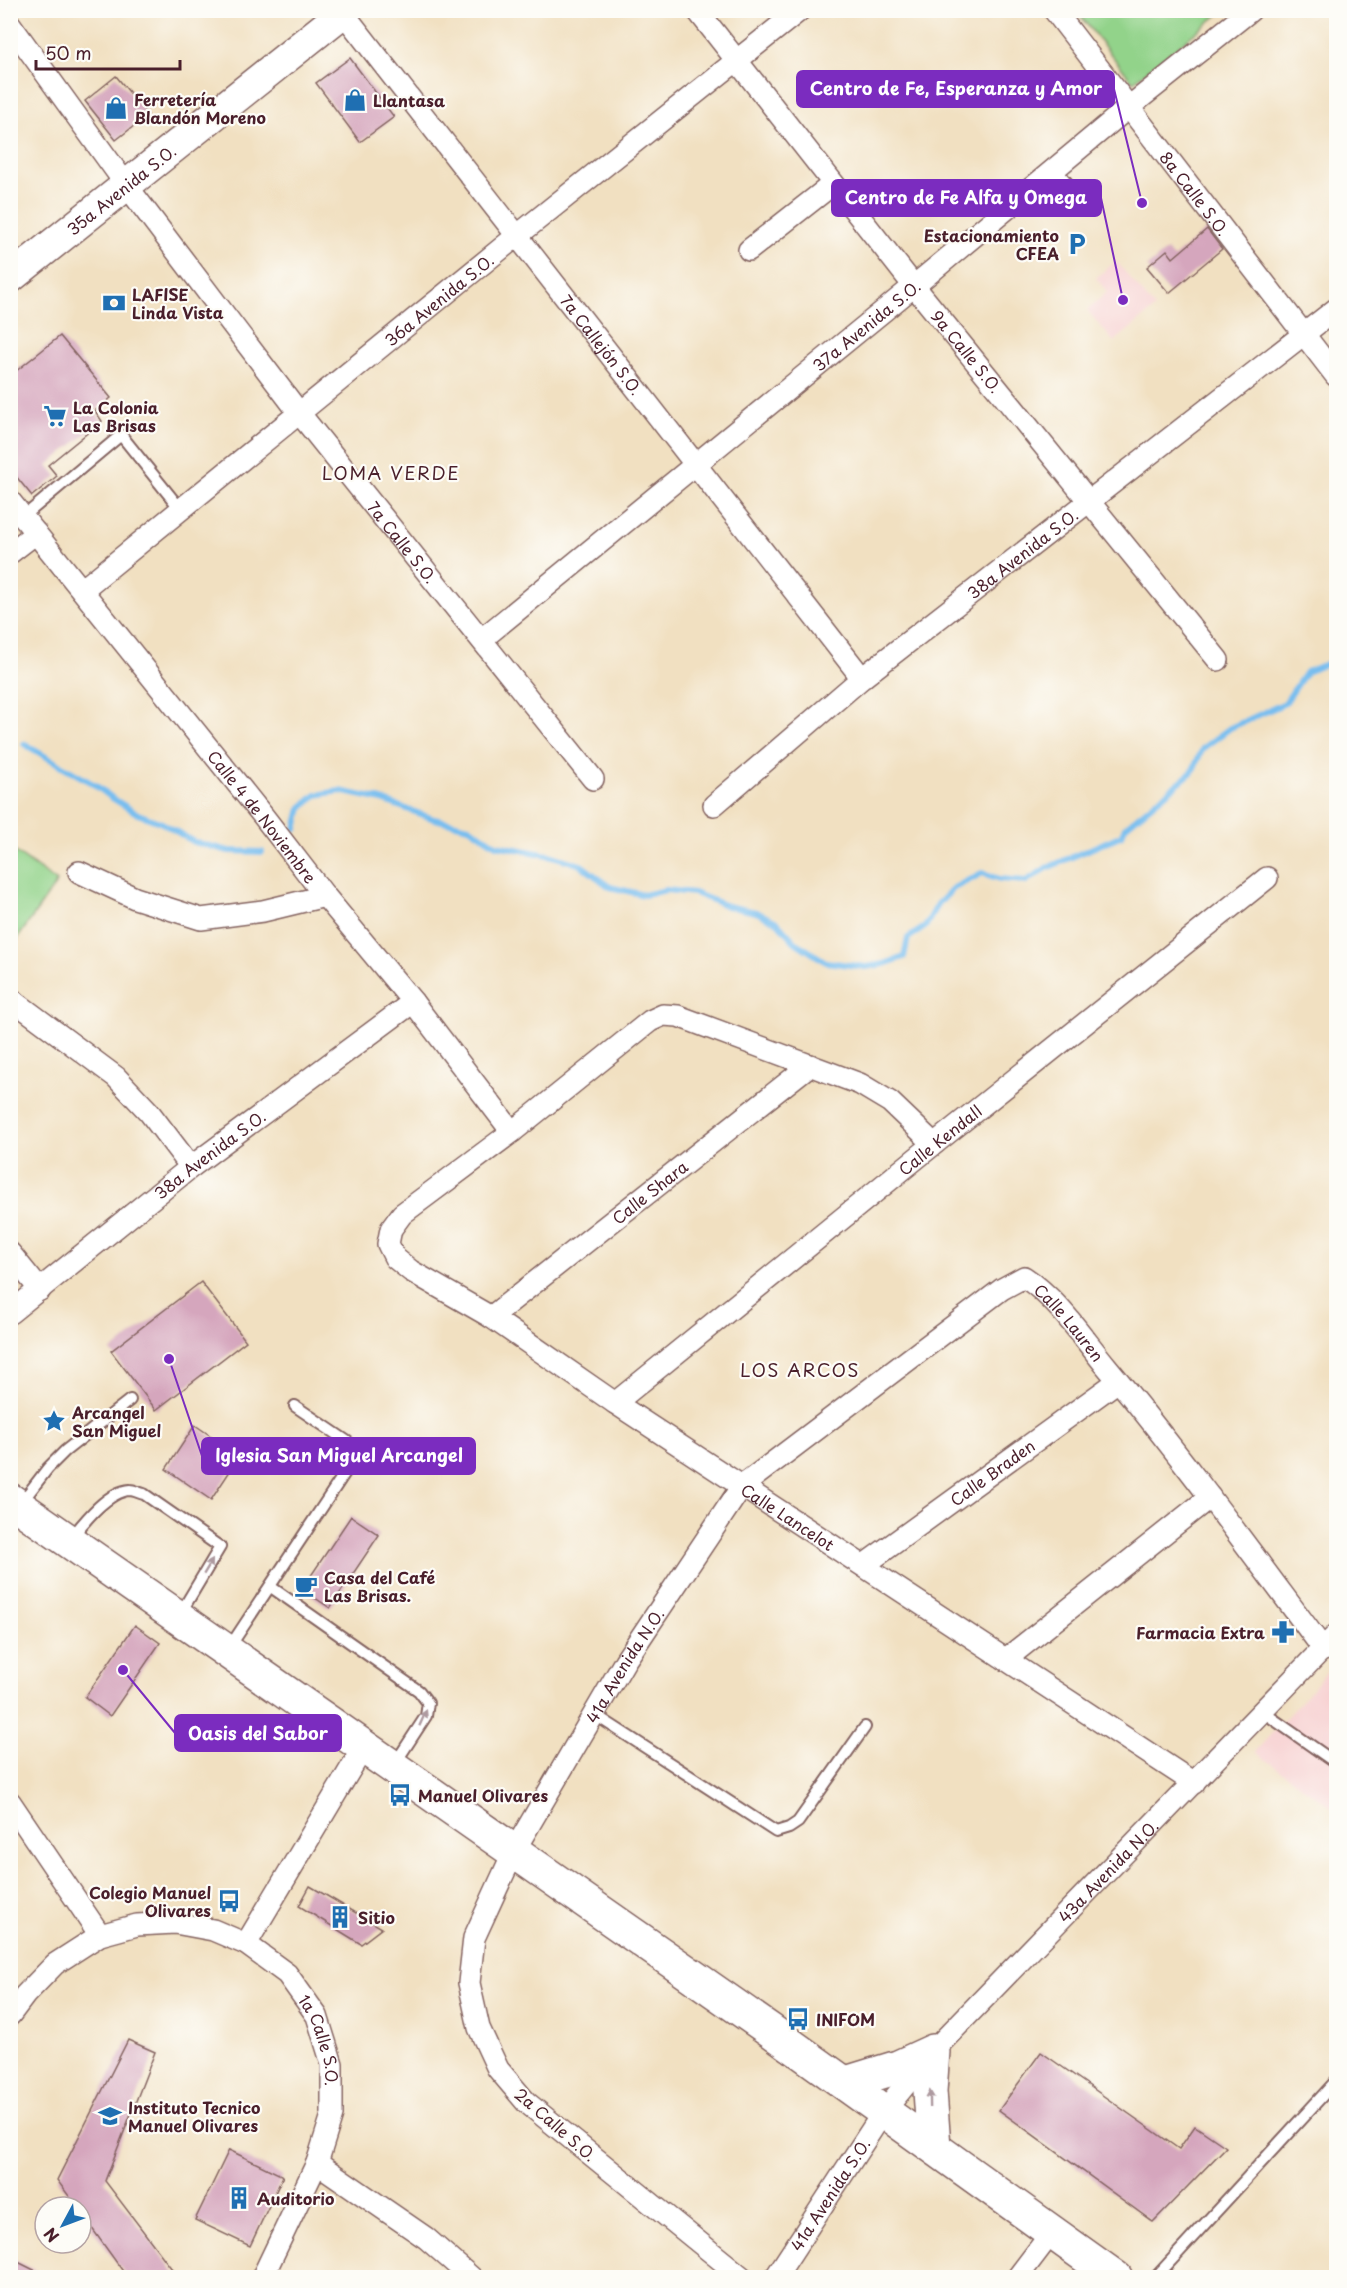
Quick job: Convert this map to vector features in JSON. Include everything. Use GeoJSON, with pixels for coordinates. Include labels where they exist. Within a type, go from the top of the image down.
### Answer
{"type":"FeatureCollection","features":[{"type":"Feature","properties":{"kind":"main road","name":"35a Avenida S.O."},"geometry":{"type":"LineString","coordinates":[[10,278],[343,11]]}},
{"type":"Feature","properties":{"kind":"main road"},"geometry":{"type":"LineString","coordinates":[[15,1503],[846,2083],[1116,2277]]}},
{"type":"Feature","properties":{"kind":"main road"},"geometry":{"type":"LineString","coordinates":[[846,2083],[898,2067],[933,2051],[930,2091],[934,2148]]}},
{"type":"Feature","properties":{"kind":"street","name":"9a Calle S.O."},"geometry":{"type":"LineString","coordinates":[[697,10],[914,286],[1218,660]]}},
{"type":"Feature","properties":{"kind":"street","name":"36a Avenida S.O."},"geometry":{"type":"LineString","coordinates":[[82,590],[800,10]]}},
{"type":"Feature","properties":{"kind":"street","name":"8a Calle S.O."},"geometry":{"type":"LineString","coordinates":[[1054,10],[1336,376]]}},
{"type":"Feature","properties":{"kind":"street","name":"37a Avenida S.O."},"geometry":{"type":"LineString","coordinates":[[482,639],[914,286],[1129,106],[1251,10]]}},
{"type":"Feature","properties":{"kind":"street","name":"7a Callejón S.O."},"geometry":{"type":"LineString","coordinates":[[343,11],[862,678]]}},
{"type":"Feature","properties":{"kind":"street","name":"7a Calle S.O."},"geometry":{"type":"LineString","coordinates":[[10,24],[127,186],[300,414],[593,779]]}},
{"type":"Feature","properties":{"kind":"street"},"geometry":{"type":"LineString","coordinates":[[749,250],[833,184]]}},
{"type":"Feature","properties":{"kind":"street","name":"38a Avenida S.O."},"geometry":{"type":"LineString","coordinates":[[714,805],[862,678],[1336,309]]}},
{"type":"Feature","properties":{"kind":"street"},"geometry":{"type":"LineString","coordinates":[[10,553],[23,517]]}},
{"type":"Feature","properties":{"kind":"street","name":"Calle 4 de Noviembre"},"geometry":{"type":"LineString","coordinates":[[23,517],[325,896],[413,1002],[512,1132]]}},
{"type":"Feature","properties":{"kind":"street"},"geometry":{"type":"LineString","coordinates":[[79,872],[135,898],[201,919],[263,911],[325,896]]}},
{"type":"Feature","properties":{"kind":"street","name":"Calle Kendall"},"geometry":{"type":"LineString","coordinates":[[615,1403],[1267,878]]}},
{"type":"Feature","properties":{"kind":"street"},"geometry":{"type":"LineString","coordinates":[[10,998],[116,1077],[149,1112],[191,1167]]}},
{"type":"Feature","properties":{"kind":"street","name":"38a Avenida S.O."},"geometry":{"type":"LineString","coordinates":[[10,1313],[191,1167],[413,1002]]}},
{"type":"Feature","properties":{"kind":"street"},"geometry":{"type":"LineString","coordinates":[[512,1132],[650,1021],[663,1015],[678,1016],[860,1084],[890,1102],[934,1144]]}},
{"type":"Feature","properties":{"kind":"street","name":"Calle Shara"},"geometry":{"type":"LineString","coordinates":[[491,1317],[810,1065]]}},
{"type":"Feature","properties":{"kind":"street","name":"Calle Lancelot"},"geometry":{"type":"LineString","coordinates":[[512,1132],[402,1214],[391,1229],[388,1244],[395,1258],[411,1271],[491,1317],[615,1403],[1194,1782]]}},
{"type":"Feature","properties":{"kind":"street"},"geometry":{"type":"LineString","coordinates":[[10,1253],[40,1290]]}},
{"type":"Feature","properties":{"kind":"street","name":"Calle Lauren"},"geometry":{"type":"LineString","coordinates":[[742,1486],[1002,1289],[1024,1277],[1042,1289],[1330,1642]]}},
{"type":"Feature","properties":{"kind":"street","name":"Calle Braden"},"geometry":{"type":"LineString","coordinates":[[864,1565],[1118,1381]]}},
{"type":"Feature","properties":{"kind":"street","name":"41a Avenida N.O."},"geometry":{"type":"LineString","coordinates":[[514,1851],[625,1661],[742,1486]]}},
{"type":"Feature","properties":{"kind":"street"},"geometry":{"type":"LineString","coordinates":[[1006,1659],[1210,1497]]}},
{"type":"Feature","properties":{"kind":"street","name":"43a Avenida N.O."},"geometry":{"type":"LineString","coordinates":[[884,2111],[933,2051],[1330,1642]]}},
{"type":"Feature","properties":{"kind":"street"},"geometry":{"type":"LineString","coordinates":[[246,1944],[363,1748]]}},
{"type":"Feature","properties":{"kind":"street"},"geometry":{"type":"LineString","coordinates":[[10,1802],[100,1935]]}},
{"type":"Feature","properties":{"kind":"street","name":"2a Calle S.O."},"geometry":{"type":"LineString","coordinates":[[514,1851],[474,1938],[469,1983],[479,2028],[498,2069],[526,2102],[743,2277]]}},
{"type":"Feature","properties":{"kind":"street","name":"1a Calle S.O."},"geometry":{"type":"LineString","coordinates":[[10,2015],[25,1995],[55,1964],[100,1935],[137,1925],[175,1923],[213,1930],[246,1944],[287,1974],[317,2016],[332,2064],[332,2115],[317,2163],[262,2277]]}},
{"type":"Feature","properties":{"kind":"street","name":"41a Avenida S.O."},"geometry":{"type":"LineString","coordinates":[[775,2277],[884,2111]]}},
{"type":"Feature","properties":{"kind":"street"},"geometry":{"type":"LineString","coordinates":[[317,2163],[426,2238],[472,2277]]}},
{"type":"Feature","properties":{"kind":"street"},"geometry":{"type":"LineString","coordinates":[[1017,2277],[1052,2232]]}},
{"type":"Feature","properties":{"kind":"lane"},"geometry":{"type":"LineString","coordinates":[[1055,168],[1073,190]]}},
{"type":"Feature","properties":{"kind":"lane"},"geometry":{"type":"LineString","coordinates":[[23,517],[121,435],[182,511]]}},
{"type":"Feature","properties":{"kind":"lane"},"geometry":{"type":"LineString","coordinates":[[15,1503],[64,1451],[130,1400]]}},
{"type":"Feature","properties":{"kind":"lane"},"geometry":{"type":"LineString","coordinates":[[227,1651],[354,1459],[355,1450],[348,1442],[295,1406]]}},
{"type":"Feature","properties":{"kind":"lane"},"geometry":{"type":"LineString","coordinates":[[69,1540],[89,1516],[104,1503],[120,1492],[132,1490],[144,1494],[220,1547],[178,1617]]}},
{"type":"Feature","properties":{"kind":"lane"},"geometry":{"type":"LineString","coordinates":[[271,1587],[419,1691],[428,1703],[426,1716],[393,1768]]}},
{"type":"Feature","properties":{"kind":"lane"},"geometry":{"type":"LineString","coordinates":[[1263,1712],[1336,1763]]}},
{"type":"Feature","properties":{"kind":"lane"},"geometry":{"type":"LineString","coordinates":[[594,1714],[776,1832],[798,1822],[865,1726]]}},
{"type":"Feature","properties":{"kind":"lane"},"geometry":{"type":"LineString","coordinates":[[1155,2277],[1170,2264],[1336,2081]]}},
{"type":"Feature","properties":{"kind":"shaded area"},"geometry":{"type":"Polygon","coordinates":[[[1116,261],[1155,308],[1114,342],[1087,310],[1107,292],[1096,278],[1116,261]]]}},
{"type":"Feature","properties":{"kind":"shaded area"},"geometry":{"type":"Polygon","coordinates":[[[1336,1662],[1336,1811],[1255,1752],[1336,1662]]]}},
{"type":"Feature","properties":{"kind":"green space"},"geometry":{"type":"Polygon","coordinates":[[[1076,11],[1223,11],[1133,82],[1076,11]]]}},
{"type":"Feature","properties":{"kind":"green space"},"geometry":{"type":"Polygon","coordinates":[[[14,851],[57,882],[11,948],[10,856],[14,851]]]}},
{"type":"Feature","properties":{"kind":"building","name":"Llantasa"},"geometry":{"type":"Polygon","coordinates":[[[350,58],[394,117],[360,142],[316,83],[350,58]]]}},
{"type":"Feature","properties":{"kind":"building","name":"Ferretería Blandón Moreno"},"geometry":{"type":"Polygon","coordinates":[[[116,76],[148,115],[116,140],[85,101],[116,76]]]}},
{"type":"Feature","properties":{"kind":"building"},"geometry":{"type":"Polygon","coordinates":[[[1207,229],[1222,249],[1169,293],[1147,267],[1167,250],[1173,258],[1207,229]]]}},
{"type":"Feature","properties":{"kind":"building","name":"La Colonia Las Brisas"},"geometry":{"type":"Polygon","coordinates":[[[60,336],[111,398],[95,411],[102,421],[48,465],[57,476],[32,496],[10,469],[10,376],[60,336]]]}},
{"type":"Feature","properties":{"kind":"building"},"geometry":{"type":"Polygon","coordinates":[[[201,1282],[246,1341],[156,1410],[111,1351],[201,1282]]]}},
{"type":"Feature","properties":{"kind":"building"},"geometry":{"type":"Polygon","coordinates":[[[195,1425],[240,1456],[211,1500],[166,1469],[195,1425]]]}},
{"type":"Feature","properties":{"kind":"building"},"geometry":{"type":"Polygon","coordinates":[[[351,1516],[379,1535],[330,1608],[302,1589],[351,1516]]]}},
{"type":"Feature","properties":{"kind":"building"},"geometry":{"type":"Polygon","coordinates":[[[135,1625],[160,1643],[110,1716],[85,1697],[135,1625]]]}},
{"type":"Feature","properties":{"kind":"building","name":"Sitio"},"geometry":{"type":"Polygon","coordinates":[[[310,1886],[382,1928],[361,1944],[299,1906],[310,1886]]]}},
{"type":"Feature","properties":{"kind":"building","name":"Instituto Tecnico Manuel Olivares"},"geometry":{"type":"Polygon","coordinates":[[[128,2040],[155,2052],[105,2181],[178,2277],[127,2277],[93,2230],[93,2195],[68,2195],[57,2180],[128,2040]]]}},
{"type":"Feature","properties":{"kind":"building"},"geometry":{"type":"Polygon","coordinates":[[[1041,2052],[1179,2149],[1195,2126],[1226,2147],[1153,2222],[999,2110],[1041,2052]]]}},
{"type":"Feature","properties":{"kind":"building","name":"Auditorio"},"geometry":{"type":"Polygon","coordinates":[[[229,2150],[283,2176],[250,2246],[195,2220],[229,2150]]]}},
{"type":"Feature","properties":{"kind":"building"},"geometry":{"type":"Polygon","coordinates":[[[10,2258],[48,2277],[10,2277],[10,2258]]]}},
{"type":"Feature","properties":{"kind":"waterway"},"geometry":{"type":"LineString","coordinates":[[296,829],[301,808],[316,795],[340,791],[382,800],[434,819],[469,827],[496,845],[553,856],[581,865],[610,887],[644,895],[666,890],[694,893],[727,906],[756,912],[777,922],[795,942],[826,962],[866,967],[904,957],[908,938],[925,927],[938,904],[954,888],[982,873],[1000,879],[1026,881],[1047,868],[1122,835],[1125,827],[1192,772],[1203,748],[1230,728],[1285,703],[1306,672],[1336,660]]}},
{"type":"Feature","properties":{"kind":"waterway"},"geometry":{"type":"LineString","coordinates":[[24,744],[95,785],[138,814],[162,823],[194,842],[229,851],[262,852]]}},
{"type":"Feature","properties":{"kind":"place","name":"Llantasa"},"geometry":{"type":"Point","coordinates":[355,100]}},
{"type":"Feature","properties":{"kind":"place","name":"Ferretería Blandón Moreno"},"geometry":{"type":"Point","coordinates":[116,108]}},
{"type":"Feature","properties":{"kind":"place","name":"Centro de Fe, Esperanza y Amor"},"geometry":{"type":"Point","coordinates":[1142,203]}},
{"type":"Feature","properties":{"kind":"place","name":"Estacionamiento CFEA"},"geometry":{"type":"Point","coordinates":[1077,244]}},
{"type":"Feature","properties":{"kind":"place","name":"Centro de Fe Alfa y Omega"},"geometry":{"type":"Point","coordinates":[1123,300]}},
{"type":"Feature","properties":{"kind":"place","name":"LAFISE Linda Vista"},"geometry":{"type":"Point","coordinates":[114,303]}},
{"type":"Feature","properties":{"kind":"place","name":"La Colonia Las Brisas"},"geometry":{"type":"Point","coordinates":[55,416]}},
{"type":"Feature","properties":{"kind":"place","name":"Iglesia San Miguel Arcangel"},"geometry":{"type":"Point","coordinates":[169,1359]}},
{"type":"Feature","properties":{"kind":"place","name":"Arcangel San Miguel"},"geometry":{"type":"Point","coordinates":[54,1421]}},
{"type":"Feature","properties":{"kind":"place","name":"Casa del Café Las Brisas."},"geometry":{"type":"Point","coordinates":[306,1586]}},
{"type":"Feature","properties":{"kind":"place","name":"Farmacia Extra"},"geometry":{"type":"Point","coordinates":[1283,1632]}},
{"type":"Feature","properties":{"kind":"place","name":"Oasis del Sabor"},"geometry":{"type":"Point","coordinates":[123,1670]}},
{"type":"Feature","properties":{"kind":"place","name":"Manuel Olivares"},"geometry":{"type":"Point","coordinates":[400,1795]}},
{"type":"Feature","properties":{"kind":"place","name":"Colegio Manuel Olivares"},"geometry":{"type":"Point","coordinates":[229,1901]}},
{"type":"Feature","properties":{"kind":"place","name":"Sitio"},"geometry":{"type":"Point","coordinates":[340,1917]}},
{"type":"Feature","properties":{"kind":"place","name":"INIFOM"},"geometry":{"type":"Point","coordinates":[798,2019]}},
{"type":"Feature","properties":{"kind":"place","name":"Instituto Tecnico Manuel Olivares"},"geometry":{"type":"Point","coordinates":[110,2116]}},
{"type":"Feature","properties":{"kind":"place","name":"Auditorio"},"geometry":{"type":"Point","coordinates":[239,2198]}},
{"type":"Feature","properties":{"kind":"district","name":"LOMA VERDE"},"geometry":{"type":"Point","coordinates":[391,472]}},
{"type":"Feature","properties":{"kind":"district","name":"LOS ARCOS"},"geometry":{"type":"Point","coordinates":[800,1369]}}]}
